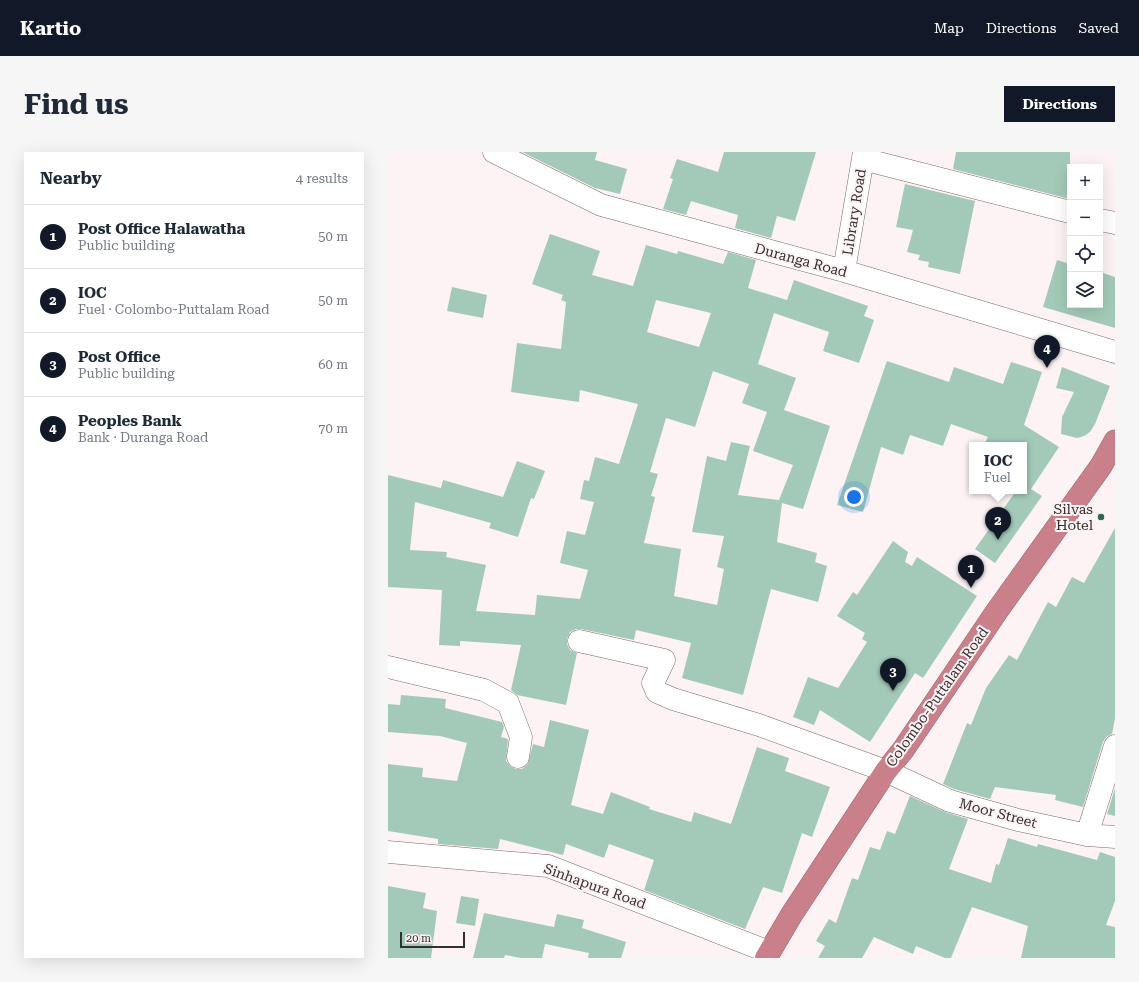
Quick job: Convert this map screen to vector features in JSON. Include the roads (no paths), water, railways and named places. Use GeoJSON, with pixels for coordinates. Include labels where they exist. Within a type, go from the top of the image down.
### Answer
{"type":"FeatureCollection","features":[{"type":"Feature","properties":{"kind":"highway","name":"Colombo-Puttalam Road"},"geometry":{"type":"LineString","coordinates":[[768,955],[886,771],[904,750],[997,611],[1101,466],[1115,441]]}},
{"type":"Feature","properties":{"kind":"street","name":"Duranga Road"},"geometry":{"type":"LineString","coordinates":[[494,152],[601,205],[844,271],[1115,352]]}},
{"type":"Feature","properties":{"kind":"street","name":"Library Road"},"geometry":{"type":"LineString","coordinates":[[844,271],[863,155]]}},
{"type":"Feature","properties":{"kind":"street"},"geometry":{"type":"LineString","coordinates":[[863,155],[1067,211]]}},
{"type":"Feature","properties":{"kind":"street"},"geometry":{"type":"LineString","coordinates":[[1103,221],[1115,223]]}},
{"type":"Feature","properties":{"kind":"street","name":"Moor Street"},"geometry":{"type":"LineString","coordinates":[[579,641],[664,660],[653,683],[657,692],[673,699],[759,725],[886,771],[950,801],[1018,820],[1087,835],[1115,837]]}},
{"type":"Feature","properties":{"kind":"street"},"geometry":{"type":"LineString","coordinates":[[388,667],[484,690],[508,703],[521,737],[518,757]]}},
{"type":"Feature","properties":{"kind":"street"},"geometry":{"type":"LineString","coordinates":[[1087,835],[1115,746]]}},
{"type":"Feature","properties":{"kind":"street","name":"Sinhapura Road"},"geometry":{"type":"LineString","coordinates":[[388,852],[548,866],[768,955]]}},
{"type":"Feature","properties":{"kind":"place","name":"Peoples Bank"},"geometry":{"type":"Point","coordinates":[1047,368]}},
{"type":"Feature","properties":{"kind":"place","name":"Silvas Hotel"},"geometry":{"type":"Point","coordinates":[1101,517]}},
{"type":"Feature","properties":{"kind":"place","name":"IOC"},"geometry":{"type":"Point","coordinates":[998,540]}},
{"type":"Feature","properties":{"kind":"place","name":"Post Office Halawatha"},"geometry":{"type":"Point","coordinates":[971,588]}},
{"type":"Feature","properties":{"kind":"place","name":"Post Office"},"geometry":{"type":"Point","coordinates":[893,691]}}]}
